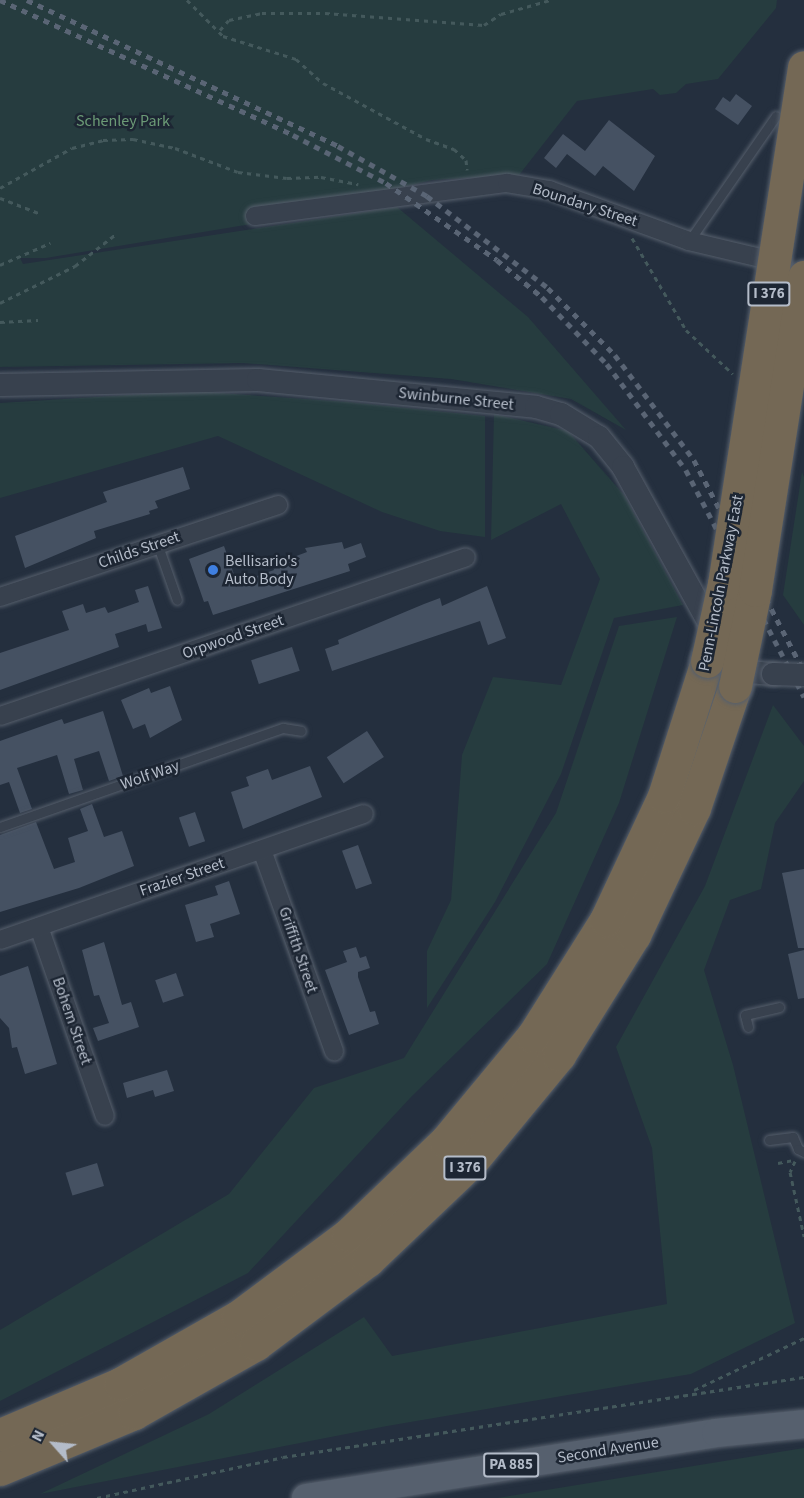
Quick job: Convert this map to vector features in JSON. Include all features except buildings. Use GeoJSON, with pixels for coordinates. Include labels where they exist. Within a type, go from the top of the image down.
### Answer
{"type":"FeatureCollection","features":[{"type":"Feature","properties":{"kind":"highway","name":"Penn-Lincoln Parkway East"},"geometry":{"type":"LineString","coordinates":[[0,1435],[120,1384],[238,1317],[348,1235],[446,1141],[533,1036],[606,920],[664,796],[707,661],[724,584],[804,67]]}},
{"type":"Feature","properties":{"kind":"highway","name":"Penn-Lincoln Parkway East"},"geometry":{"type":"LineString","coordinates":[[0,1469],[134,1413],[256,1344],[368,1260],[470,1163],[559,1054],[634,935],[694,808],[735,686],[755,590],[804,277]]}},
{"type":"Feature","properties":{"kind":"main road","name":"Second Avenue"},"geometry":{"type":"LineString","coordinates":[[311,1498],[716,1432],[804,1424]]}},
{"type":"Feature","properties":{"kind":"street","name":"Boundary Street"},"geometry":{"type":"LineString","coordinates":[[255,216],[507,183],[549,190],[689,241],[804,269]]}},
{"type":"Feature","properties":{"kind":"street","name":"Swinburne Street"},"geometry":{"type":"LineString","coordinates":[[0,385],[258,380],[536,407],[561,414],[599,437],[623,467],[730,661],[749,672],[804,675]]}},
{"type":"Feature","properties":{"kind":"street","name":"Childs Street"},"geometry":{"type":"LineString","coordinates":[[0,597],[157,543],[278,505]]}},
{"type":"Feature","properties":{"kind":"street","name":"Orpwood Street"},"geometry":{"type":"LineString","coordinates":[[0,716],[466,557]]}},
{"type":"Feature","properties":{"kind":"street","name":"Frazier Street"},"geometry":{"type":"LineString","coordinates":[[0,940],[364,814]]}},
{"type":"Feature","properties":{"kind":"street","name":"Griffith Street"},"geometry":{"type":"LineString","coordinates":[[262,850],[334,1051]]}},
{"type":"Feature","properties":{"kind":"street","name":"Bohem Street"},"geometry":{"type":"LineString","coordinates":[[39,927],[105,1116]]}},
{"type":"Feature","properties":{"kind":"lane"},"geometry":{"type":"LineString","coordinates":[[689,241],[776,116]]}},
{"type":"Feature","properties":{"kind":"lane"},"geometry":{"type":"LineString","coordinates":[[157,543],[177,600]]}},
{"type":"Feature","properties":{"kind":"lane","name":"Wolf Way"},"geometry":{"type":"LineString","coordinates":[[0,827],[283,728],[302,731]]}},
{"type":"Feature","properties":{"kind":"lane"},"geometry":{"type":"LineString","coordinates":[[747,1027],[745,1015],[779,1007]]}},
{"type":"Feature","properties":{"kind":"lane"},"geometry":{"type":"LineString","coordinates":[[769,1140],[793,1137],[798,1149],[804,1152]]}},
{"type":"Feature","properties":{"kind":"path"},"geometry":{"type":"LineString","coordinates":[[187,0],[220,30],[223,36],[296,59],[323,83],[426,139],[445,144],[460,156]]}},
{"type":"Feature","properties":{"kind":"path"},"geometry":{"type":"LineString","coordinates":[[220,30],[229,21],[262,13],[325,13],[484,25],[501,14],[550,0]]}},
{"type":"Feature","properties":{"kind":"path"},"geometry":{"type":"LineString","coordinates":[[0,188],[72,148],[103,140],[133,139],[175,148],[238,172],[287,178],[321,177],[353,181],[362,187]]}},
{"type":"Feature","properties":{"kind":"path"},"geometry":{"type":"LineString","coordinates":[[0,198],[40,214]]}},
{"type":"Feature","properties":{"kind":"path"},"geometry":{"type":"LineString","coordinates":[[628,230],[686,330],[739,379]]}},
{"type":"Feature","properties":{"kind":"path"},"geometry":{"type":"LineString","coordinates":[[0,303],[75,266],[116,234]]}},
{"type":"Feature","properties":{"kind":"path"},"geometry":{"type":"LineString","coordinates":[[0,265],[50,243]]}},
{"type":"Feature","properties":{"kind":"path"},"geometry":{"type":"LineString","coordinates":[[0,322],[38,320]]}},
{"type":"Feature","properties":{"kind":"path"},"geometry":{"type":"LineString","coordinates":[[795,1160],[790,1172],[804,1236]]}},
{"type":"Feature","properties":{"kind":"path"},"geometry":{"type":"LineString","coordinates":[[778,1163],[795,1160],[804,1166]]}},
{"type":"Feature","properties":{"kind":"path"},"geometry":{"type":"LineString","coordinates":[[690,1392],[790,1347],[804,1338]]}},
{"type":"Feature","properties":{"kind":"path"},"geometry":{"type":"LineString","coordinates":[[98,1498],[283,1457],[690,1392],[804,1377]]}},
{"type":"Feature","properties":{"kind":"green space","name":"Schenley Park"},"geometry":{"type":"Polygon","coordinates":[[[0,0],[777,0],[776,8],[718,79],[686,84],[676,93],[660,95],[653,89],[577,101],[519,175],[432,180],[263,222],[46,258],[20,258],[23,264],[397,207],[528,317],[626,430],[571,399],[451,379],[243,363],[0,367],[0,0]]]}},
{"type":"Feature","properties":{"kind":"green space"},"geometry":{"type":"Polygon","coordinates":[[[191,391],[349,402],[485,416],[485,537],[440,531],[382,512],[218,436],[0,498],[0,403],[191,391]]]}},
{"type":"Feature","properties":{"kind":"green space"},"geometry":{"type":"Polygon","coordinates":[[[494,414],[568,431],[624,495],[683,605],[614,618],[561,774],[495,902],[427,1008],[427,951],[451,900],[462,755],[493,677],[561,685],[600,579],[561,504],[491,540],[494,414]]]}},
{"type":"Feature","properties":{"kind":"green space"},"geometry":{"type":"Polygon","coordinates":[[[802,472],[804,477],[804,625],[783,595],[802,472]]]}},
{"type":"Feature","properties":{"kind":"green space"},"geometry":{"type":"Polygon","coordinates":[[[677,617],[619,803],[547,964],[411,1097],[248,1273],[0,1401],[0,1330],[229,1194],[314,1088],[404,1058],[556,813],[619,626],[677,617]]]}},
{"type":"Feature","properties":{"kind":"green space"},"geometry":{"type":"Polygon","coordinates":[[[773,705],[804,746],[804,781],[775,823],[761,889],[730,900],[704,970],[733,1065],[795,1323],[691,1374],[387,1426],[40,1494],[209,1414],[364,1317],[392,1356],[667,1304],[652,1148],[616,1047],[705,886],[773,705]]]}},
{"type":"Feature","properties":{"kind":"green space"},"geometry":{"type":"Polygon","coordinates":[[[804,1448],[804,1498],[497,1498],[804,1448]]]}},
{"type":"Feature","properties":{"kind":"railway"},"geometry":{"type":"LineString","coordinates":[[0,0],[293,135],[386,183],[497,260],[542,297],[607,364],[686,470],[804,697]]}},
{"type":"Feature","properties":{"kind":"railway"},"geometry":{"type":"LineString","coordinates":[[27,0],[338,146],[427,196],[548,288],[615,355],[694,460],[804,671]]}},
{"type":"Feature","properties":{"kind":"place","name":"Bellisario's Auto Body"},"geometry":{"type":"Point","coordinates":[213,570]}}]}
